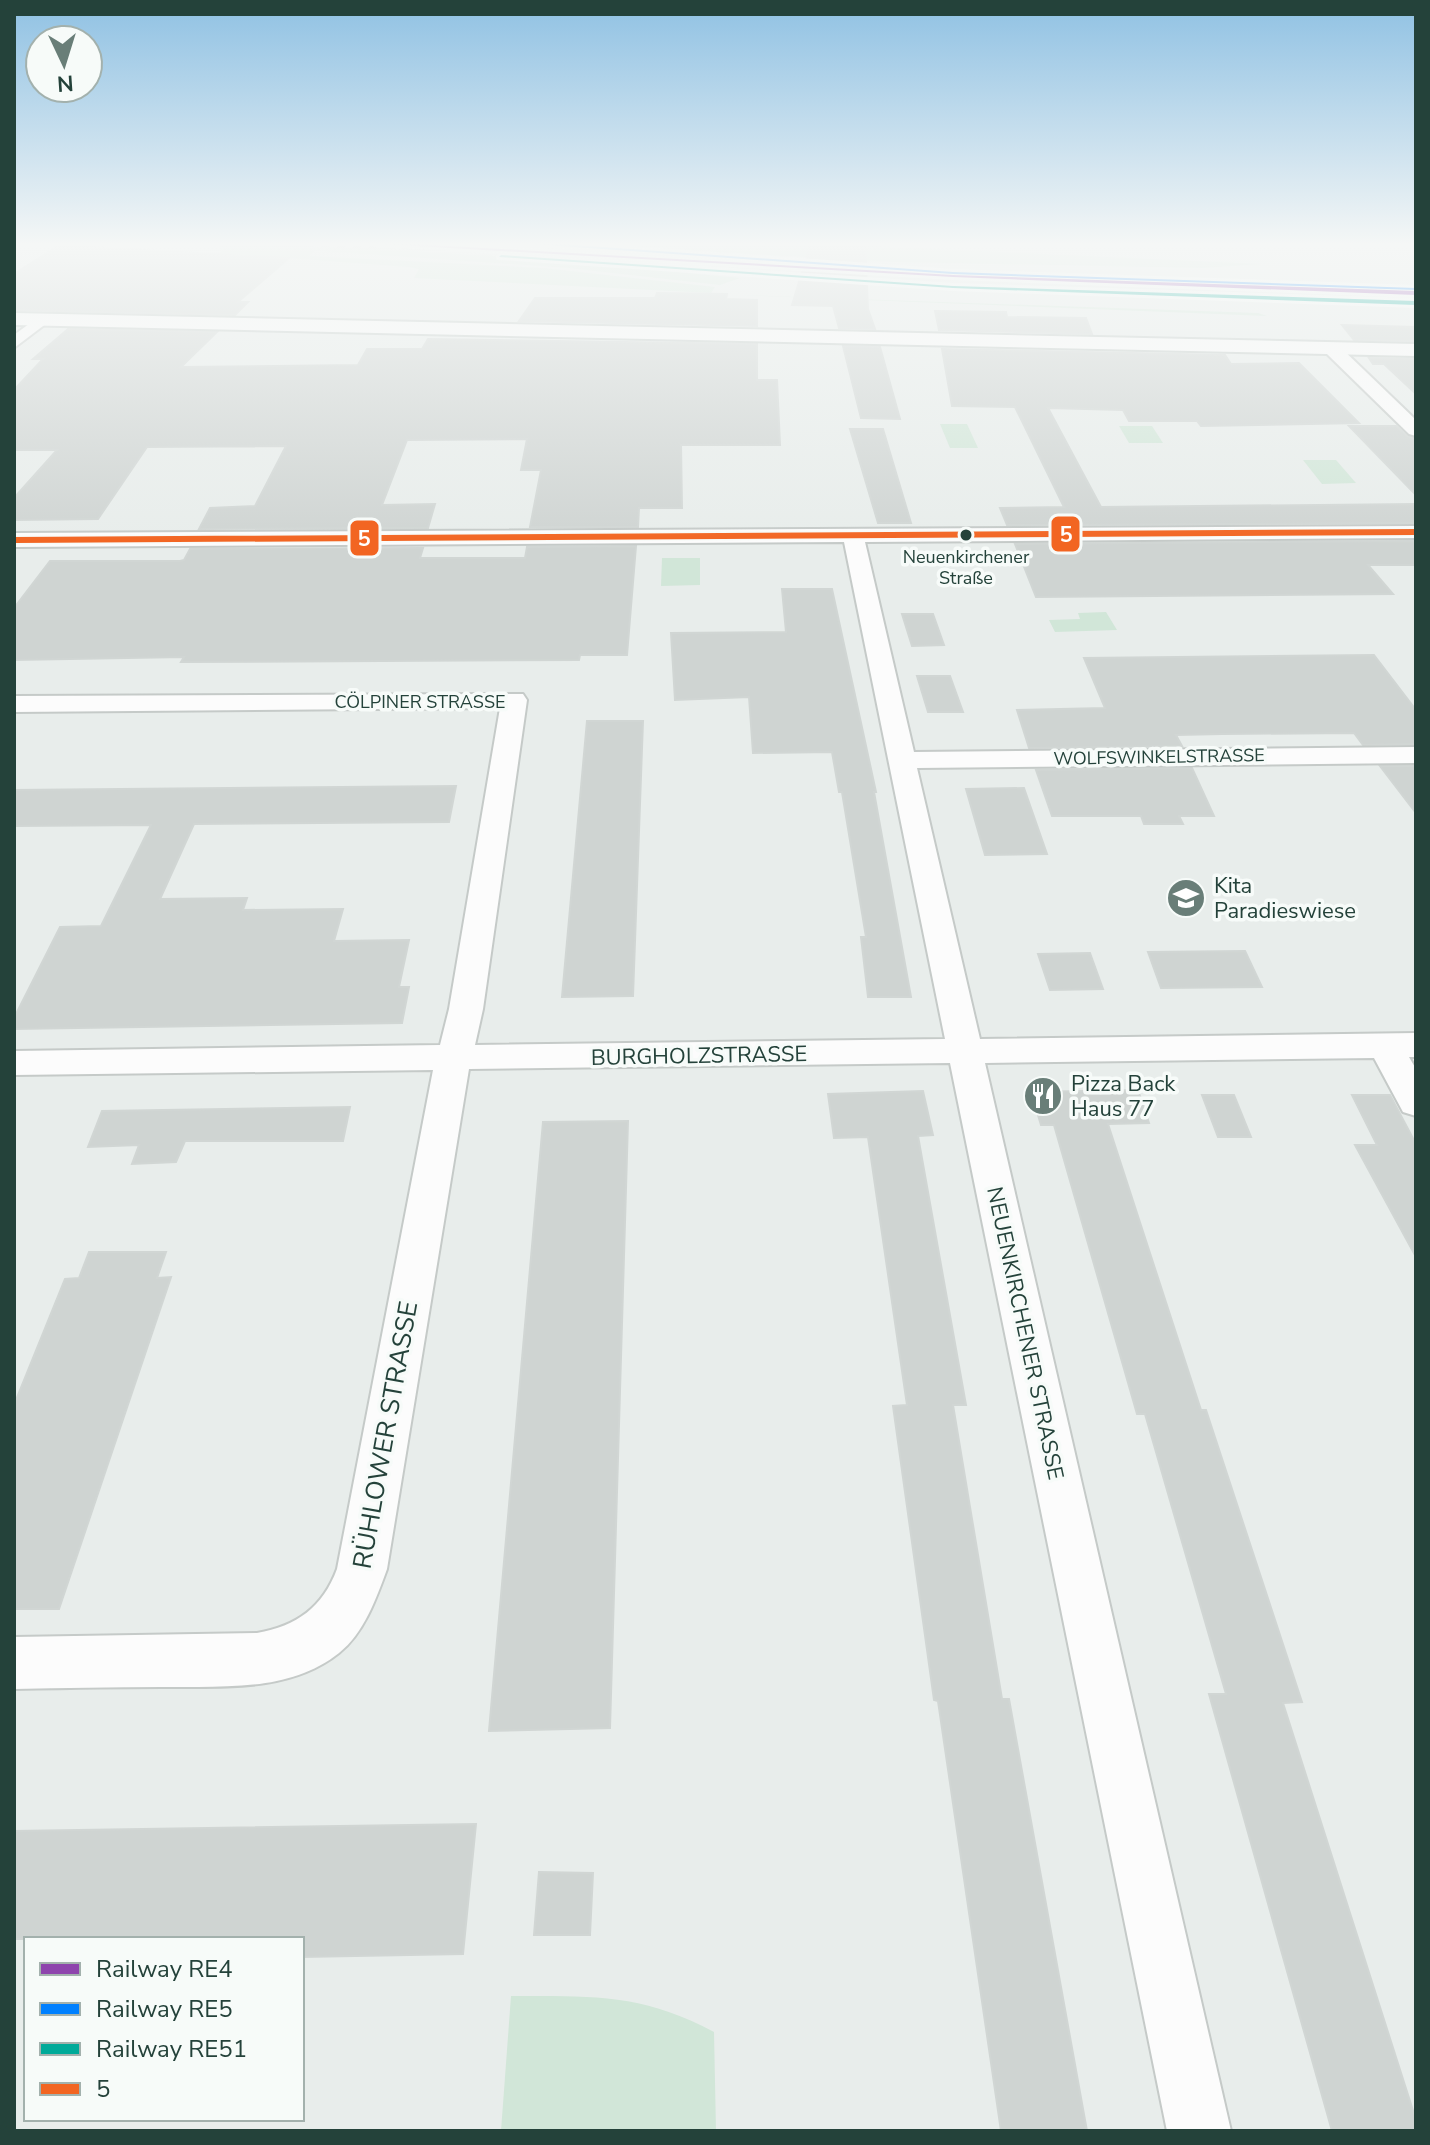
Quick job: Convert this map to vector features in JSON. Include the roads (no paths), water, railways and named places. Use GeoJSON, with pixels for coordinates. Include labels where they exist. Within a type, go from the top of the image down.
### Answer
{"type":"FeatureCollection","features":[{"type":"Feature","properties":{"kind":"main road"},"geometry":{"type":"LineString","coordinates":[[1025,342],[1416,350]]}},
{"type":"Feature","properties":{"kind":"street"},"geometry":{"type":"LineString","coordinates":[[1332,349],[1416,430]]}},
{"type":"Feature","properties":{"kind":"street"},"geometry":{"type":"LineString","coordinates":[[14,540],[1416,532]]}},
{"type":"Feature","properties":{"kind":"street","name":"NEUENKIRCHENER STRASSE"},"geometry":{"type":"LineString","coordinates":[[853,535],[1199,2131]]}},
{"type":"Feature","properties":{"kind":"street","name":"CÖLPINER STRASSE"},"geometry":{"type":"LineString","coordinates":[[14,704],[514,700],[466,1009],[454,1058]]}},
{"type":"Feature","properties":{"kind":"street","name":"WOLFSWINKELSTRASSE"},"geometry":{"type":"LineString","coordinates":[[902,760],[1416,755]]}},
{"type":"Feature","properties":{"kind":"street","name":"BURGHOLZSTRASSE"},"geometry":{"type":"LineString","coordinates":[[14,1063],[1400,1045],[1416,1103]]}},
{"type":"Feature","properties":{"kind":"street","name":"RÜHLOWER STRASSE"},"geometry":{"type":"LineString","coordinates":[[14,1663],[241,1659],[279,1655],[311,1643],[336,1623],[353,1597],[362,1569],[454,1058]]}},
{"type":"Feature","properties":{"kind":"place","name":"Neuenkirchener Straße"},"geometry":{"type":"Point","coordinates":[966,535]}},
{"type":"Feature","properties":{"kind":"place","name":"Kita Paradieswiese"},"geometry":{"type":"Point","coordinates":[1186,898]}},
{"type":"Feature","properties":{"kind":"place","name":"Pizza Back Haus 77"},"geometry":{"type":"Point","coordinates":[1043,1096]}}]}
